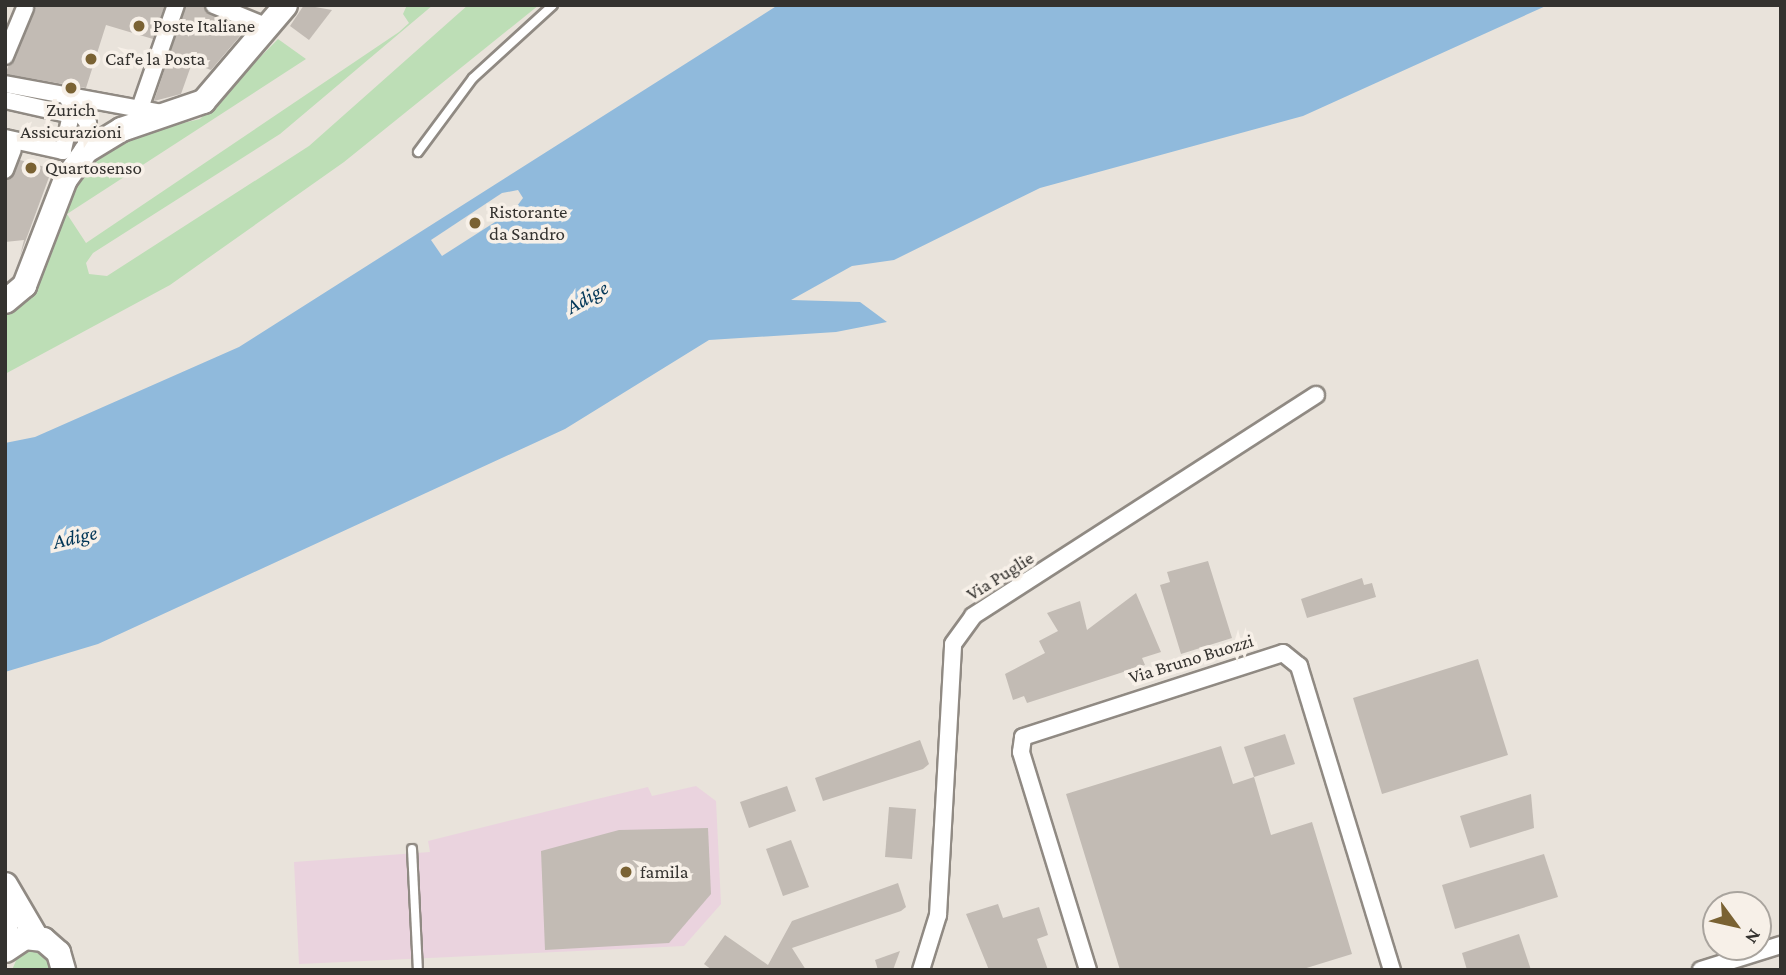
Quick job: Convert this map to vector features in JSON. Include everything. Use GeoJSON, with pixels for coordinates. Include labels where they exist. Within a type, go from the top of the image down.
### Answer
{"type":"FeatureCollection","features":[{"type":"Feature","properties":{"kind":"street"},"geometry":{"type":"LineString","coordinates":[[139,111],[176,5]]}},
{"type":"Feature","properties":{"kind":"street"},"geometry":{"type":"LineString","coordinates":[[214,5],[268,27]]}},
{"type":"Feature","properties":{"kind":"street"},"geometry":{"type":"LineString","coordinates":[[8,145],[87,152],[181,112],[214,92],[285,5]]}},
{"type":"Feature","properties":{"kind":"street"},"geometry":{"type":"LineString","coordinates":[[5,56],[24,8]]}},
{"type":"Feature","properties":{"kind":"street"},"geometry":{"type":"LineString","coordinates":[[5,84],[68,99],[139,111],[181,112]]}},
{"type":"Feature","properties":{"kind":"street"},"geometry":{"type":"LineString","coordinates":[[68,99],[88,122],[87,152]]}},
{"type":"Feature","properties":{"kind":"street"},"geometry":{"type":"LineString","coordinates":[[5,100],[71,115],[63,151],[8,145]]}},
{"type":"Feature","properties":{"kind":"street"},"geometry":{"type":"LineString","coordinates":[[5,301],[27,279],[87,152],[121,107]]}},
{"type":"Feature","properties":{"kind":"street"},"geometry":{"type":"LineString","coordinates":[[5,170],[8,145]]}},
{"type":"Feature","properties":{"kind":"street","name":"Via Puglie"},"geometry":{"type":"LineString","coordinates":[[921,970],[938,915],[953,644],[973,616],[1316,395]]}},
{"type":"Feature","properties":{"kind":"street","name":"Via Bruno Buozzi"},"geometry":{"type":"LineString","coordinates":[[1088,970],[1021,752],[1023,737],[1283,653],[1299,666],[1392,970]]}},
{"type":"Feature","properties":{"kind":"street"},"geometry":{"type":"LineString","coordinates":[[5,884],[22,927],[19,939],[5,949]]}},
{"type":"Feature","properties":{"kind":"street"},"geometry":{"type":"LineString","coordinates":[[22,927],[54,946],[63,968]]}},
{"type":"Feature","properties":{"kind":"street"},"geometry":{"type":"LineString","coordinates":[[1701,970],[1781,944]]}},
{"type":"Feature","properties":{"kind":"lane"},"geometry":{"type":"LineString","coordinates":[[418,152],[473,78],[553,5]]}},
{"type":"Feature","properties":{"kind":"lane"},"geometry":{"type":"LineString","coordinates":[[412,849],[418,970]]}},
{"type":"Feature","properties":{"kind":"lane"},"geometry":{"type":"LineString","coordinates":[[5,908],[22,927]]}},
{"type":"Feature","properties":{"kind":"shaded area"},"geometry":{"type":"Polygon","coordinates":[[[696,786],[716,801],[721,904],[684,946],[299,964],[294,862],[430,852],[428,841],[597,799],[648,787],[652,796],[696,786]]]}},
{"type":"Feature","properties":{"kind":"green space"},"geometry":{"type":"Polygon","coordinates":[[[407,5],[433,5],[280,134],[93,253],[86,263],[89,274],[107,276],[309,146],[468,5],[539,5],[344,162],[170,285],[5,374],[5,311],[21,302],[39,275],[57,219],[83,168],[136,134],[200,119],[278,39],[306,59],[67,214],[86,243],[399,32],[409,23],[403,14],[407,5]]]}},
{"type":"Feature","properties":{"kind":"green space"},"geometry":{"type":"Polygon","coordinates":[[[31,950],[47,958],[50,970],[12,970],[18,956],[31,950]]]}},
{"type":"Feature","properties":{"kind":"water","name":"Adige"},"geometry":{"type":"Polygon","coordinates":[[[778,5],[1548,5],[1303,116],[1040,188],[894,260],[852,266],[791,300],[860,302],[887,322],[836,332],[709,340],[565,429],[98,644],[5,672],[5,443],[35,437],[239,347],[778,5]]]}},
{"type":"Feature","properties":{"kind":"pier","name":"Ristorante da Sandro"},"geometry":{"type":"Polygon","coordinates":[[[518,190],[523,198],[514,210],[442,256],[431,240],[502,193],[518,190]]]}},
{"type":"Feature","properties":{"kind":"building"},"geometry":{"type":"Polygon","coordinates":[[[35,5],[165,5],[153,39],[106,25],[86,88],[5,74],[35,5]]]}},
{"type":"Feature","properties":{"kind":"building"},"geometry":{"type":"Polygon","coordinates":[[[186,5],[204,5],[209,14],[246,29],[211,70],[192,63],[181,94],[154,101],[186,5]]]}},
{"type":"Feature","properties":{"kind":"building"},"geometry":{"type":"Polygon","coordinates":[[[304,5],[332,10],[309,40],[290,26],[304,5]]]}},
{"type":"Feature","properties":{"kind":"building"},"geometry":{"type":"Polygon","coordinates":[[[20,160],[52,169],[20,256],[24,240],[5,242],[5,180],[20,160]]]}},
{"type":"Feature","properties":{"kind":"building"},"geometry":{"type":"Polygon","coordinates":[[[1208,561],[1232,638],[1181,654],[1160,585],[1170,582],[1167,572],[1208,561]]]}},
{"type":"Feature","properties":{"kind":"building"},"geometry":{"type":"Polygon","coordinates":[[[1362,578],[1364,585],[1372,583],[1376,597],[1307,618],[1301,599],[1362,578]]]}},
{"type":"Feature","properties":{"kind":"building"},"geometry":{"type":"Polygon","coordinates":[[[1136,593],[1161,652],[1142,658],[1145,665],[1027,703],[1024,696],[1013,700],[1005,674],[1045,653],[1039,641],[1058,631],[1047,613],[1080,601],[1087,630],[1136,593]]]}},
{"type":"Feature","properties":{"kind":"building"},"geometry":{"type":"Polygon","coordinates":[[[1478,659],[1508,755],[1382,794],[1353,698],[1478,659]]]}},
{"type":"Feature","properties":{"kind":"building"},"geometry":{"type":"Polygon","coordinates":[[[1285,734],[1295,764],[1254,777],[1244,747],[1285,734]]]}},
{"type":"Feature","properties":{"kind":"building"},"geometry":{"type":"Polygon","coordinates":[[[920,740],[929,764],[923,769],[823,801],[815,778],[920,740]]]}},
{"type":"Feature","properties":{"kind":"building"},"geometry":{"type":"Polygon","coordinates":[[[1221,746],[1233,784],[1254,777],[1271,835],[1312,822],[1352,954],[1300,970],[1120,970],[1066,794],[1221,746]]]}},
{"type":"Feature","properties":{"kind":"building"},"geometry":{"type":"Polygon","coordinates":[[[787,786],[796,811],[749,828],[740,802],[787,786]]]}},
{"type":"Feature","properties":{"kind":"building"},"geometry":{"type":"Polygon","coordinates":[[[1531,794],[1534,828],[1470,848],[1460,816],[1531,794]]]}},
{"type":"Feature","properties":{"kind":"building"},"geometry":{"type":"Polygon","coordinates":[[[889,807],[916,809],[912,859],[885,857],[889,807]]]}},
{"type":"Feature","properties":{"kind":"building","name":"famila"},"geometry":{"type":"Polygon","coordinates":[[[708,828],[711,894],[669,943],[545,950],[541,851],[619,830],[708,828]]]}},
{"type":"Feature","properties":{"kind":"building"},"geometry":{"type":"Polygon","coordinates":[[[791,840],[809,887],[783,896],[766,849],[791,840]]]}},
{"type":"Feature","properties":{"kind":"building"},"geometry":{"type":"Polygon","coordinates":[[[1544,854],[1558,897],[1455,929],[1442,885],[1544,854]]]}},
{"type":"Feature","properties":{"kind":"building"},"geometry":{"type":"Polygon","coordinates":[[[898,883],[906,907],[901,911],[792,948],[806,970],[712,970],[704,964],[725,935],[768,965],[792,921],[898,883]]]}},
{"type":"Feature","properties":{"kind":"building"},"geometry":{"type":"Polygon","coordinates":[[[998,904],[1003,918],[1039,907],[1048,935],[1037,939],[1048,970],[989,970],[966,914],[998,904]]]}},
{"type":"Feature","properties":{"kind":"building"},"geometry":{"type":"Polygon","coordinates":[[[1519,934],[1531,970],[1467,970],[1462,953],[1519,934]]]}},
{"type":"Feature","properties":{"kind":"building"},"geometry":{"type":"Polygon","coordinates":[[[900,951],[893,970],[878,970],[875,960],[900,951]]]}},
{"type":"Feature","properties":{"kind":"place","name":"Poste Italiane"},"geometry":{"type":"Point","coordinates":[139,26]}},
{"type":"Feature","properties":{"kind":"place","name":"Caf'e la Posta"},"geometry":{"type":"Point","coordinates":[91,59]}},
{"type":"Feature","properties":{"kind":"place","name":"Zurich Assicurazioni"},"geometry":{"type":"Point","coordinates":[71,88]}},
{"type":"Feature","properties":{"kind":"place","name":"Quartosenso"},"geometry":{"type":"Point","coordinates":[31,168]}},
{"type":"Feature","properties":{"kind":"place","name":"Ristorante da Sandro"},"geometry":{"type":"Point","coordinates":[475,223]}},
{"type":"Feature","properties":{"kind":"place","name":"famila"},"geometry":{"type":"Point","coordinates":[626,872]}}]}
